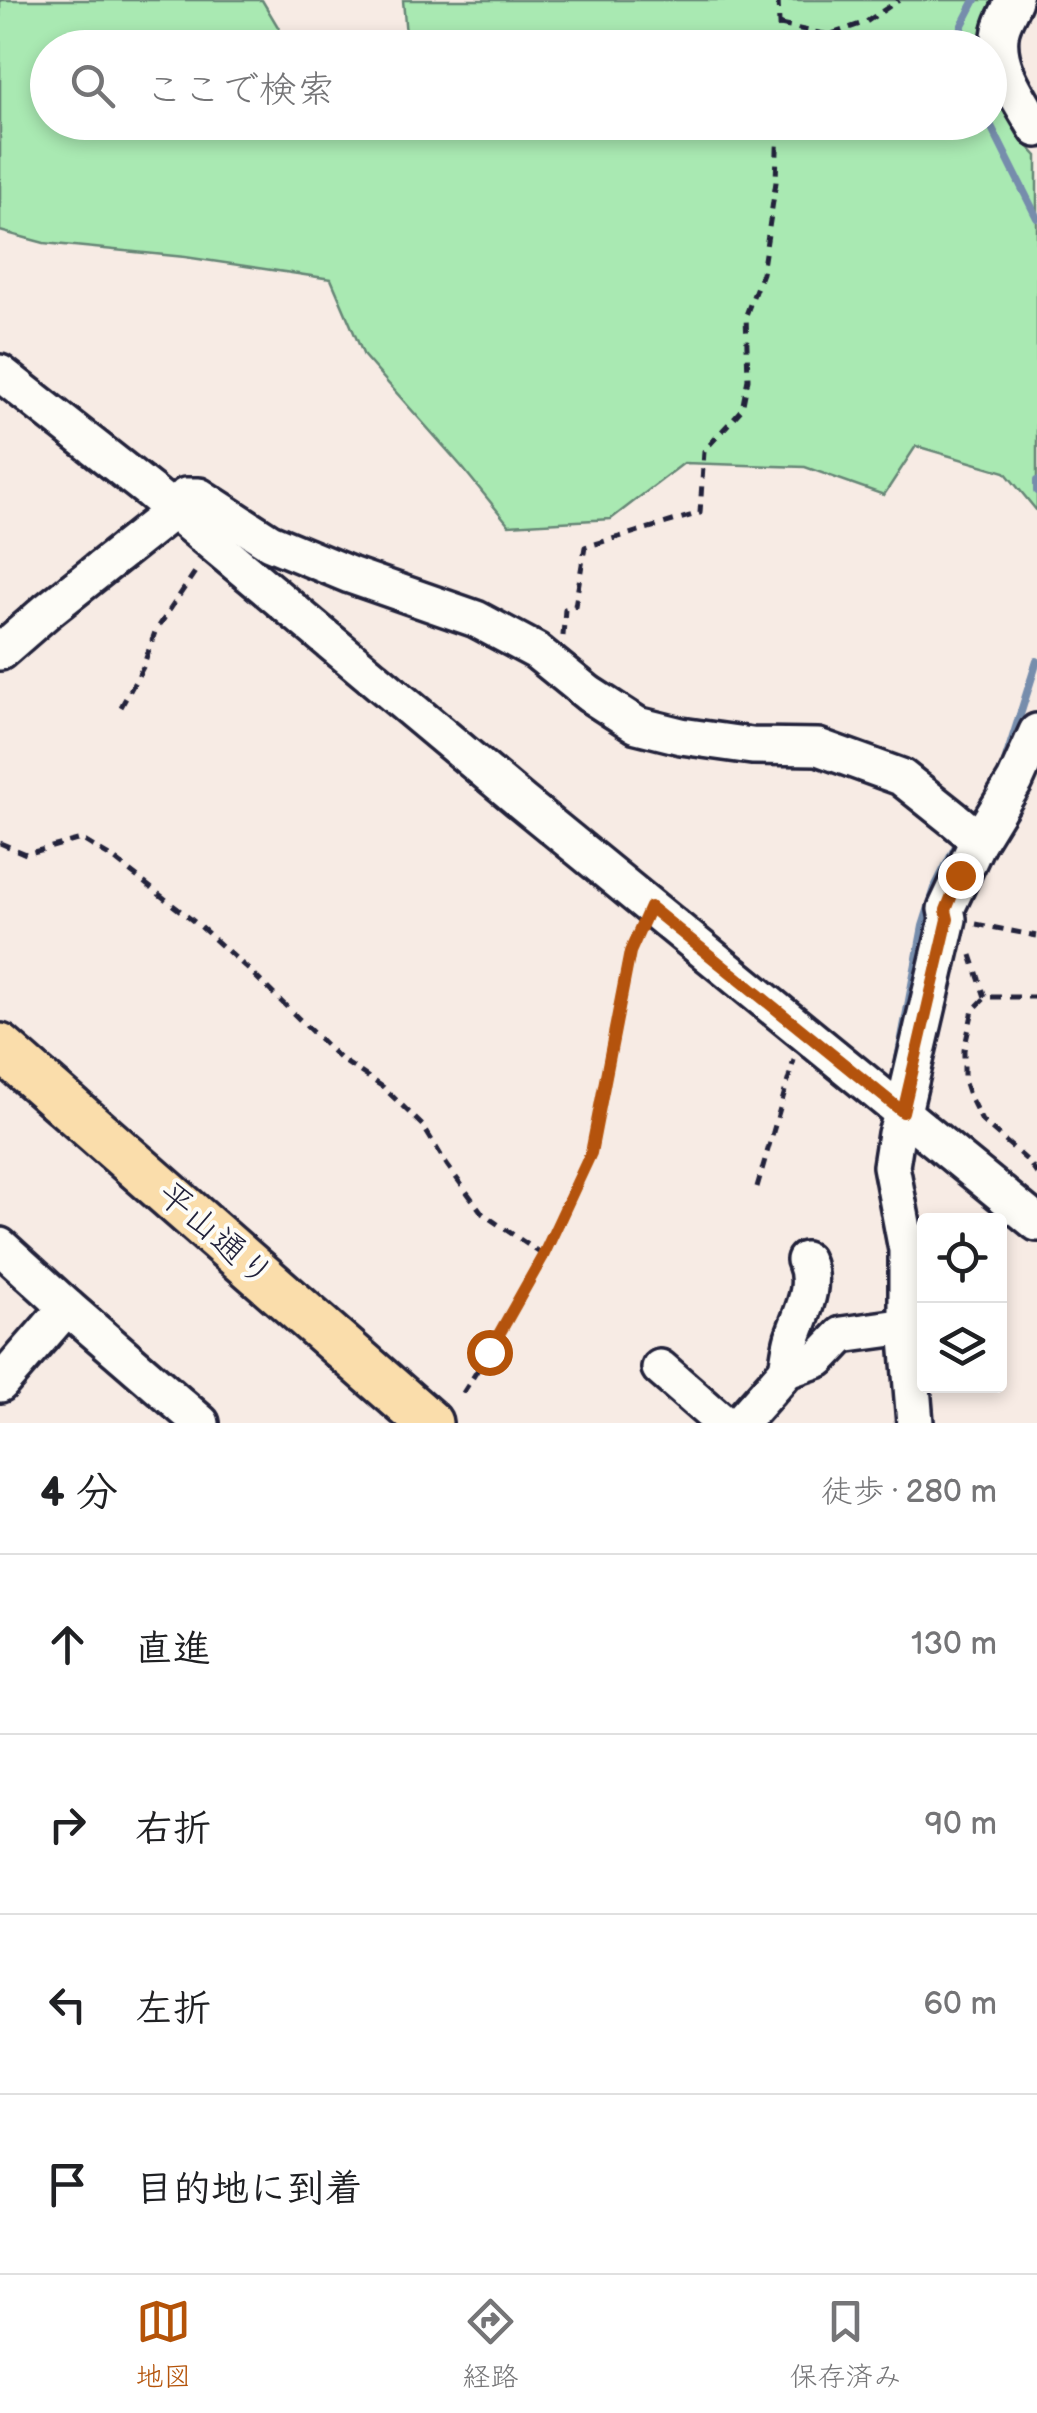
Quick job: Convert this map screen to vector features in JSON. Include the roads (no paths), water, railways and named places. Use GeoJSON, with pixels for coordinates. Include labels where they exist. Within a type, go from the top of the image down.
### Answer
{"type":"FeatureCollection","features":[{"type":"Feature","properties":{"kind":"main road","name":"平山通り"},"geometry":{"type":"LineString","coordinates":[[0,1047],[429,1423]]}},
{"type":"Feature","properties":{"kind":"street"},"geometry":{"type":"LineString","coordinates":[[1001,30],[1014,0]]}},
{"type":"Feature","properties":{"kind":"street"},"geometry":{"type":"LineString","coordinates":[[1007,74],[1037,129]]}},
{"type":"Feature","properties":{"kind":"street"},"geometry":{"type":"LineString","coordinates":[[0,372],[150,491],[1037,1224]]}},
{"type":"Feature","properties":{"kind":"street"},"geometry":{"type":"LineString","coordinates":[[0,652],[172,512],[186,496],[199,496],[270,542],[476,619],[536,651],[589,694],[637,725],[752,746],[818,748],[901,777],[968,833]]}},
{"type":"Feature","properties":{"kind":"street"},"geometry":{"type":"LineString","coordinates":[[914,1423],[897,1328],[907,1250],[890,1166],[896,1134],[893,1105],[948,919],[946,910],[968,833],[1015,782],[1037,732]]}},
{"type":"Feature","properties":{"kind":"street"},"geometry":{"type":"LineString","coordinates":[[0,1246],[201,1423]]}},
{"type":"Feature","properties":{"kind":"street"},"geometry":{"type":"LineString","coordinates":[[788,1370],[792,1343],[810,1292],[810,1271],[805,1260]]}},
{"type":"Feature","properties":{"kind":"street"},"geometry":{"type":"LineString","coordinates":[[0,1384],[67,1308]]}},
{"type":"Feature","properties":{"kind":"street"},"geometry":{"type":"LineString","coordinates":[[740,1423],[788,1370],[819,1359],[842,1335],[897,1328]]}},
{"type":"Feature","properties":{"kind":"street"},"geometry":{"type":"LineString","coordinates":[[660,1368],[723,1423]]}},
{"type":"Feature","properties":{"kind":"waterway"},"geometry":{"type":"LineString","coordinates":[[962,30],[975,0]]}},
{"type":"Feature","properties":{"kind":"waterway"},"geometry":{"type":"LineString","coordinates":[[998,140],[1037,218]]}},
{"type":"Feature","properties":{"kind":"waterway"},"geometry":{"type":"LineString","coordinates":[[1037,481],[1037,491]]}},
{"type":"Feature","properties":{"kind":"waterway"},"geometry":{"type":"LineString","coordinates":[[1005,762],[1037,661]]}},
{"type":"Feature","properties":{"kind":"waterway"},"geometry":{"type":"LineString","coordinates":[[898,1059],[923,926],[936,885],[960,838]]}}]}
